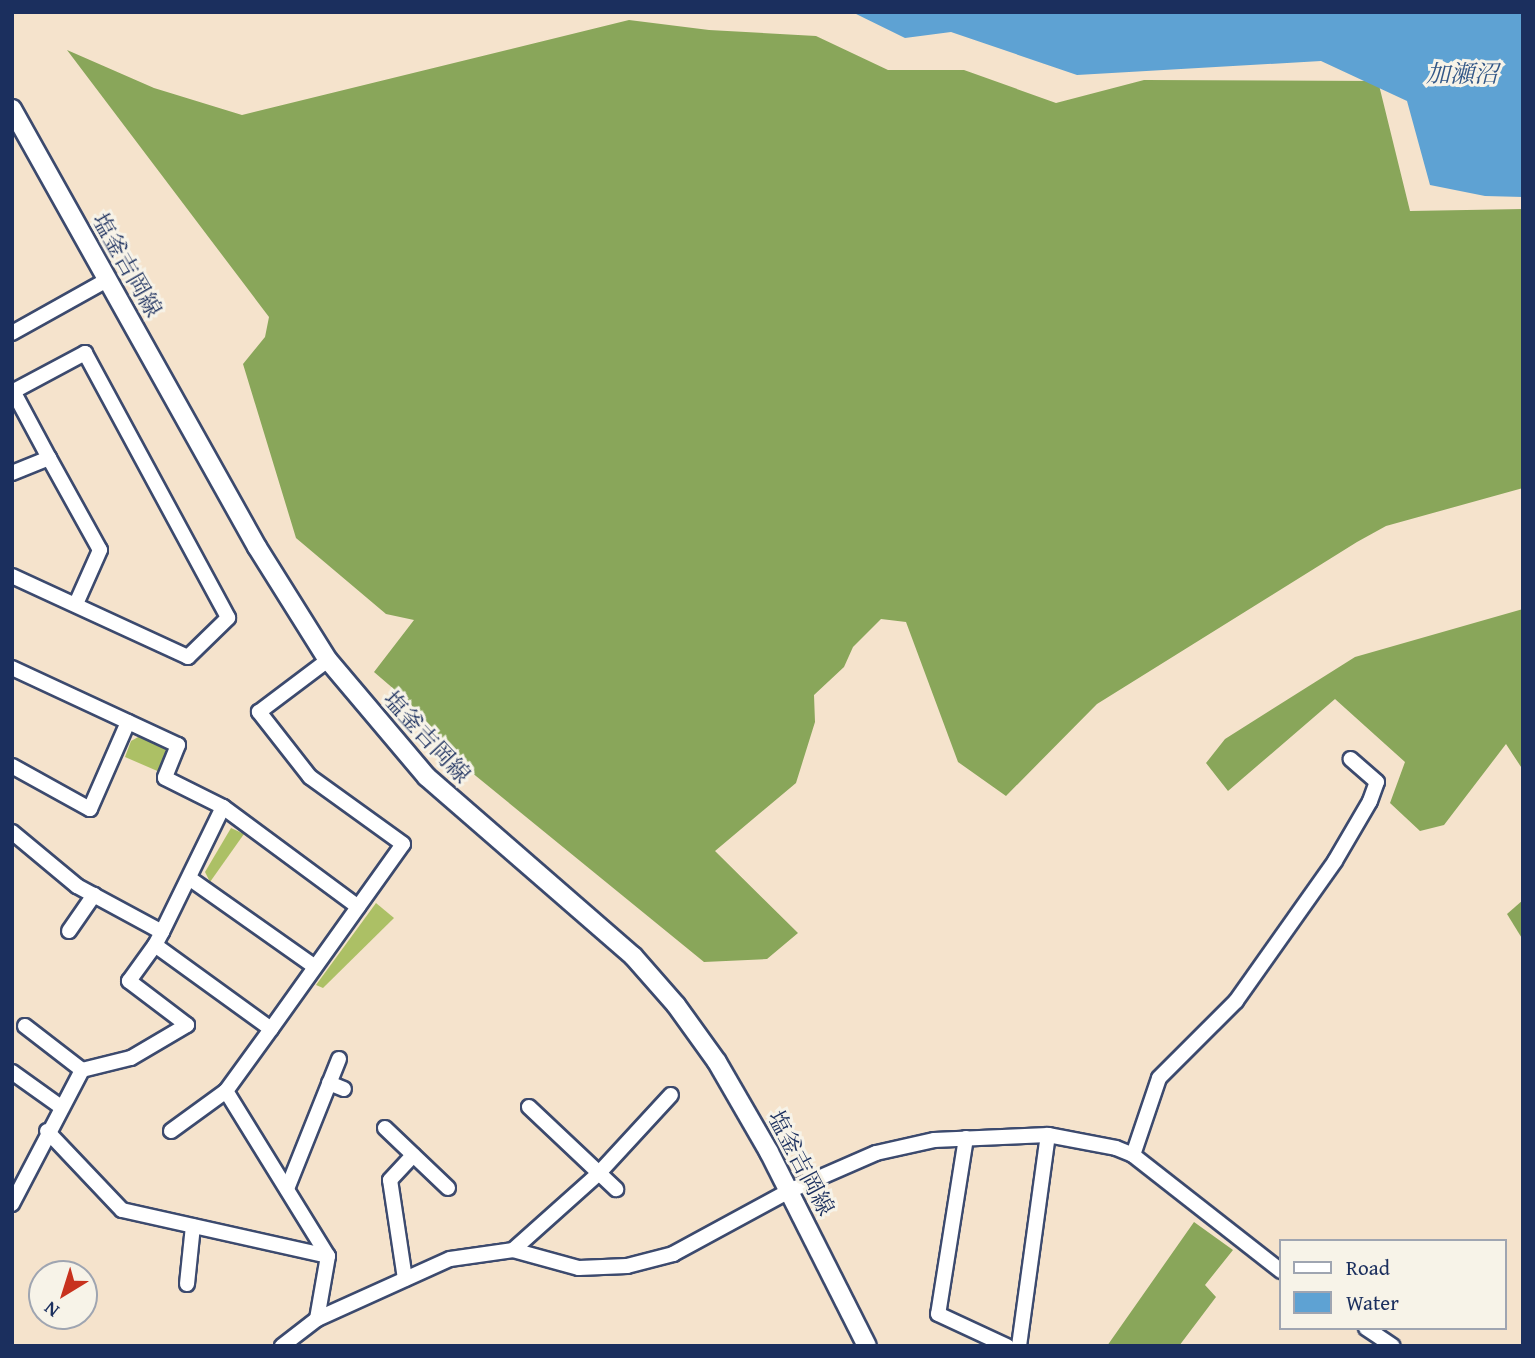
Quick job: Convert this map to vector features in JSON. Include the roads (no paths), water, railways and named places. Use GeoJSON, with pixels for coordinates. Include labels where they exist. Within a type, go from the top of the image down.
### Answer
{"type":"FeatureCollection","features":[{"type":"Feature","properties":{"kind":"main road","name":"塩釜吉岡線"},"geometry":{"type":"LineString","coordinates":[[12,109],[257,547],[328,660],[427,777],[654,978],[717,1062],[789,1191],[867,1346]]}},
{"type":"Feature","properties":{"kind":"street"},"geometry":{"type":"LineString","coordinates":[[12,333],[107,280]]}},
{"type":"Feature","properties":{"kind":"street"},"geometry":{"type":"LineString","coordinates":[[12,576],[188,657],[228,618],[85,353],[13,392],[100,550],[76,604]]}},
{"type":"Feature","properties":{"kind":"street"},"geometry":{"type":"LineString","coordinates":[[12,473],[49,458]]}},
{"type":"Feature","properties":{"kind":"street"},"geometry":{"type":"LineString","coordinates":[[171,1131],[226,1091],[403,845],[310,776],[259,712],[328,660]]}},
{"type":"Feature","properties":{"kind":"street"},"geometry":{"type":"LineString","coordinates":[[12,668],[178,745],[165,778],[223,807],[358,907]]}},
{"type":"Feature","properties":{"kind":"street"},"geometry":{"type":"LineString","coordinates":[[12,766],[90,808],[128,722]]}},
{"type":"Feature","properties":{"kind":"street"},"geometry":{"type":"LineString","coordinates":[[1133,1155],[1159,1078],[1236,1001],[1335,860],[1370,801],[1377,782],[1351,759]]}},
{"type":"Feature","properties":{"kind":"street"},"geometry":{"type":"LineString","coordinates":[[12,1204],[47,1131],[82,1070],[131,1058],[187,1025],[129,981],[158,939],[223,807]]}},
{"type":"Feature","properties":{"kind":"street"},"geometry":{"type":"LineString","coordinates":[[12,832],[94,895],[158,939],[271,1029]]}},
{"type":"Feature","properties":{"kind":"street"},"geometry":{"type":"LineString","coordinates":[[190,878],[315,967]]}},
{"type":"Feature","properties":{"kind":"street"},"geometry":{"type":"LineString","coordinates":[[69,931],[94,895]]}},
{"type":"Feature","properties":{"kind":"street"},"geometry":{"type":"LineString","coordinates":[[25,1026],[82,1070]]}},
{"type":"Feature","properties":{"kind":"street"},"geometry":{"type":"LineString","coordinates":[[287,1189],[339,1059]]}},
{"type":"Feature","properties":{"kind":"street"},"geometry":{"type":"LineString","coordinates":[[12,1072],[61,1107]]}},
{"type":"Feature","properties":{"kind":"street"},"geometry":{"type":"LineString","coordinates":[[329,1083],[344,1089]]}},
{"type":"Feature","properties":{"kind":"street"},"geometry":{"type":"LineString","coordinates":[[226,1091],[328,1256],[317,1320]]}},
{"type":"Feature","properties":{"kind":"street"},"geometry":{"type":"LineString","coordinates":[[513,1250],[599,1173],[671,1095]]}},
{"type":"Feature","properties":{"kind":"street"},"geometry":{"type":"LineString","coordinates":[[529,1107],[616,1189]]}},
{"type":"Feature","properties":{"kind":"street"},"geometry":{"type":"LineString","coordinates":[[385,1128],[448,1188]]}},
{"type":"Feature","properties":{"kind":"street"},"geometry":{"type":"LineString","coordinates":[[47,1131],[122,1210],[328,1256]]}},
{"type":"Feature","properties":{"kind":"street"},"geometry":{"type":"LineString","coordinates":[[1019,1346],[1048,1135]]}},
{"type":"Feature","properties":{"kind":"street"},"geometry":{"type":"LineString","coordinates":[[282,1346],[317,1320],[450,1259],[513,1250],[579,1268],[626,1266],[673,1254],[789,1191],[876,1153],[966,1138],[1048,1135],[1133,1155],[1280,1270]]}},
{"type":"Feature","properties":{"kind":"street"},"geometry":{"type":"LineString","coordinates":[[966,1138],[938,1314],[1007,1346]]}},
{"type":"Feature","properties":{"kind":"street"},"geometry":{"type":"LineString","coordinates":[[405,1279],[390,1180],[413,1155]]}},
{"type":"Feature","properties":{"kind":"street"},"geometry":{"type":"LineString","coordinates":[[187,1284],[193,1226]]}},
{"type":"Feature","properties":{"kind":"street"},"geometry":{"type":"LineString","coordinates":[[1369,1330],[1387,1343]]}},
{"type":"Feature","properties":{"kind":"water","name":"加瀬沼"},"geometry":{"type":"Polygon","coordinates":[[[852,12],[1523,12],[1523,197],[1485,196],[1430,185],[1407,101],[1321,61],[1077,75],[951,32],[905,38],[852,12]]]}}]}
